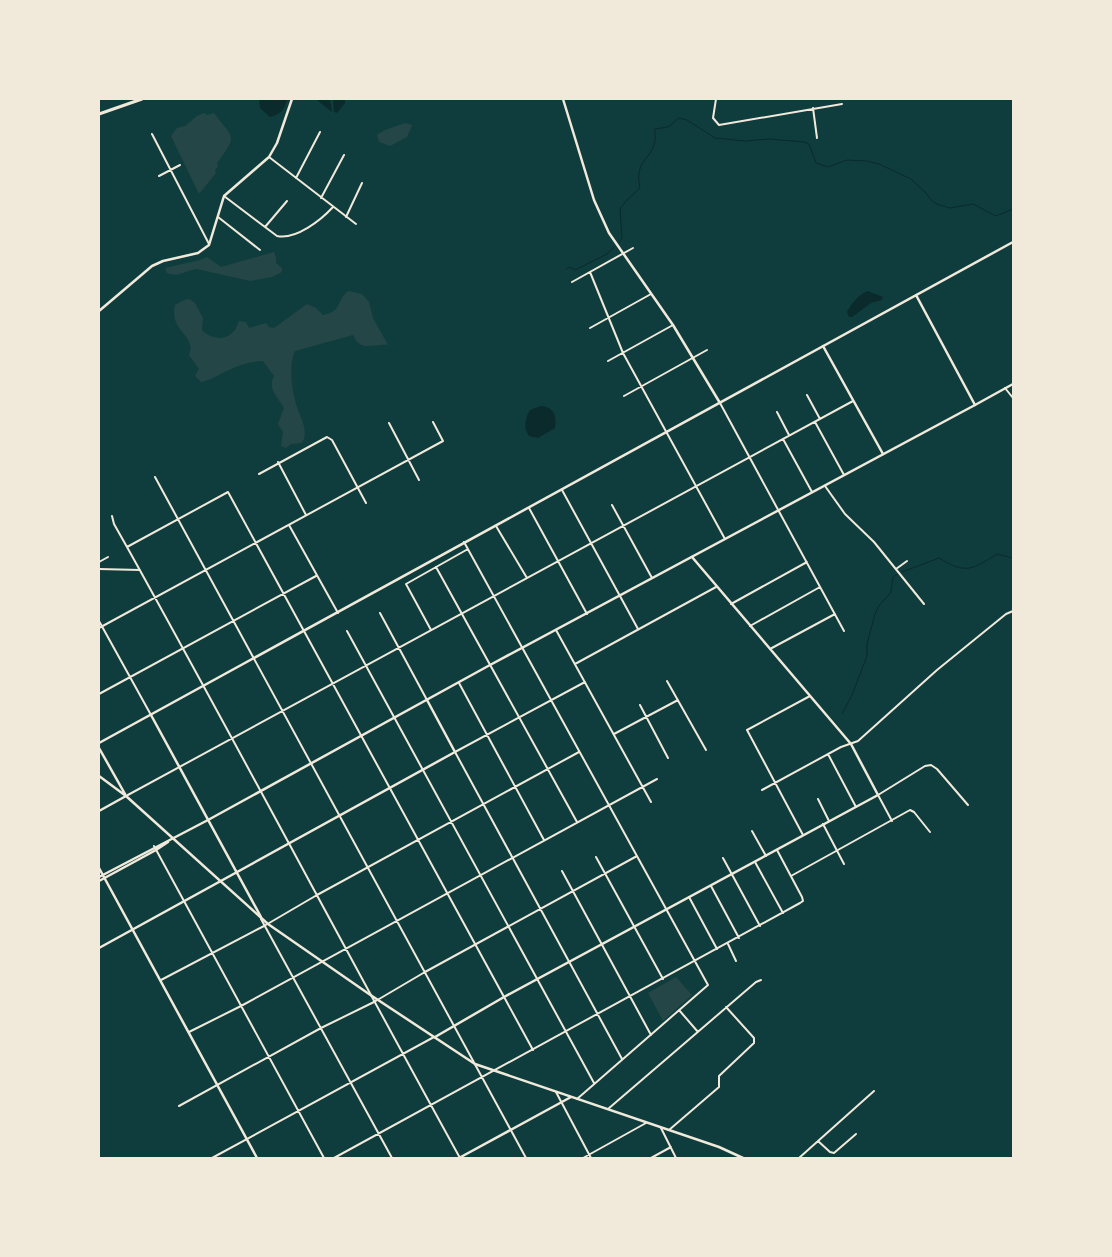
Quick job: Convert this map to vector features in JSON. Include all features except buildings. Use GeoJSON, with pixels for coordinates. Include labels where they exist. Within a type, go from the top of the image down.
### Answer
{"type":"FeatureCollection","features":[{"type":"Feature","properties":{"kind":"highway"},"geometry":{"type":"LineString","coordinates":[[99,114],[142,99]]}},
{"type":"Feature","properties":{"kind":"main road"},"geometry":{"type":"LineString","coordinates":[[99,311],[152,266],[163,260],[198,253],[209,245],[224,196],[269,157],[277,143],[292,99]]}},
{"type":"Feature","properties":{"kind":"main road"},"geometry":{"type":"LineString","coordinates":[[562,99],[601,219],[622,254],[673,325],[720,403]]}},
{"type":"Feature","properties":{"kind":"main road"},"geometry":{"type":"LineString","coordinates":[[99,743],[253,657],[338,613],[464,542],[562,490],[1013,242]]}},
{"type":"Feature","properties":{"kind":"main road"},"geometry":{"type":"LineString","coordinates":[[916,295],[975,405]]}},
{"type":"Feature","properties":{"kind":"main road"},"geometry":{"type":"LineString","coordinates":[[823,346],[883,454]]}},
{"type":"Feature","properties":{"kind":"main road"},"geometry":{"type":"LineString","coordinates":[[99,881],[103,876],[154,846],[173,838],[261,792],[490,665],[1013,384]]}},
{"type":"Feature","properties":{"kind":"main road"},"geometry":{"type":"LineString","coordinates":[[435,1037],[504,997],[570,963],[732,873],[878,795],[851,744],[692,557]]}},
{"type":"Feature","properties":{"kind":"main road"},"geometry":{"type":"LineString","coordinates":[[99,948],[455,752],[427,700]]}},
{"type":"Feature","properties":{"kind":"main road"},"geometry":{"type":"LineString","coordinates":[[151,715],[261,918]]}},
{"type":"Feature","properties":{"kind":"main road"},"geometry":{"type":"LineString","coordinates":[[99,748],[126,796]]}},
{"type":"Feature","properties":{"kind":"main road"},"geometry":{"type":"LineString","coordinates":[[99,776],[126,796],[268,924],[369,994],[475,1064],[668,1131],[719,1147],[743,1158]]}},
{"type":"Feature","properties":{"kind":"main road"},"geometry":{"type":"LineString","coordinates":[[99,811],[126,796]]}},
{"type":"Feature","properties":{"kind":"main road"},"geometry":{"type":"LineString","coordinates":[[99,876],[103,876],[156,850],[173,838]]}},
{"type":"Feature","properties":{"kind":"main road"},"geometry":{"type":"LineString","coordinates":[[99,868],[190,1032],[257,1158]]}},
{"type":"Feature","properties":{"kind":"main road"},"geometry":{"type":"LineString","coordinates":[[460,1158],[572,1097]]}},
{"type":"Feature","properties":{"kind":"street"},"geometry":{"type":"LineString","coordinates":[[716,99],[713,118],[715,122],[724,124],[842,104]]}},
{"type":"Feature","properties":{"kind":"street"},"geometry":{"type":"LineString","coordinates":[[812,108],[817,138]]}},
{"type":"Feature","properties":{"kind":"street"},"geometry":{"type":"LineString","coordinates":[[296,178],[320,132]]}},
{"type":"Feature","properties":{"kind":"street"},"geometry":{"type":"LineString","coordinates":[[152,134],[209,245]]}},
{"type":"Feature","properties":{"kind":"street"},"geometry":{"type":"LineString","coordinates":[[321,198],[344,154]]}},
{"type":"Feature","properties":{"kind":"street"},"geometry":{"type":"LineString","coordinates":[[269,157],[333,208],[356,224]]}},
{"type":"Feature","properties":{"kind":"street"},"geometry":{"type":"LineString","coordinates":[[159,176],[180,164]]}},
{"type":"Feature","properties":{"kind":"street"},"geometry":{"type":"LineString","coordinates":[[346,217],[362,183]]}},
{"type":"Feature","properties":{"kind":"street"},"geometry":{"type":"LineString","coordinates":[[224,196],[277,236],[283,237],[316,224],[333,208]]}},
{"type":"Feature","properties":{"kind":"street"},"geometry":{"type":"LineString","coordinates":[[265,227],[287,201]]}},
{"type":"Feature","properties":{"kind":"street"},"geometry":{"type":"LineString","coordinates":[[218,217],[260,250]]}},
{"type":"Feature","properties":{"kind":"street"},"geometry":{"type":"LineString","coordinates":[[572,282],[633,248]]}},
{"type":"Feature","properties":{"kind":"street"},"geometry":{"type":"LineString","coordinates":[[590,272],[623,353],[725,539]]}},
{"type":"Feature","properties":{"kind":"street"},"geometry":{"type":"LineString","coordinates":[[590,328],[651,294]]}},
{"type":"Feature","properties":{"kind":"street"},"geometry":{"type":"LineString","coordinates":[[608,361],[673,325]]}},
{"type":"Feature","properties":{"kind":"street"},"geometry":{"type":"LineString","coordinates":[[624,396],[707,350]]}},
{"type":"Feature","properties":{"kind":"street"},"geometry":{"type":"LineString","coordinates":[[1005,388],[1013,398]]}},
{"type":"Feature","properties":{"kind":"street"},"geometry":{"type":"LineString","coordinates":[[807,395],[820,419]]}},
{"type":"Feature","properties":{"kind":"street"},"geometry":{"type":"LineString","coordinates":[[126,796],[232,740],[462,613],[853,401]]}},
{"type":"Feature","properties":{"kind":"street"},"geometry":{"type":"LineString","coordinates":[[720,403],[844,631]]}},
{"type":"Feature","properties":{"kind":"street"},"geometry":{"type":"LineString","coordinates":[[777,412],[790,435]]}},
{"type":"Feature","properties":{"kind":"street"},"geometry":{"type":"LineString","coordinates":[[815,421],[844,475]]}},
{"type":"Feature","properties":{"kind":"street"},"geometry":{"type":"LineString","coordinates":[[100,627],[443,441],[433,422]]}},
{"type":"Feature","properties":{"kind":"street"},"geometry":{"type":"LineString","coordinates":[[389,423],[419,480]]}},
{"type":"Feature","properties":{"kind":"street"},"geometry":{"type":"LineString","coordinates":[[259,474],[278,462],[327,437],[332,440],[366,503]]}},
{"type":"Feature","properties":{"kind":"street"},"geometry":{"type":"LineString","coordinates":[[782,439],[812,492]]}},
{"type":"Feature","properties":{"kind":"street"},"geometry":{"type":"LineString","coordinates":[[278,462],[306,515]]}},
{"type":"Feature","properties":{"kind":"street"},"geometry":{"type":"LineString","coordinates":[[155,477],[526,1158]]}},
{"type":"Feature","properties":{"kind":"street"},"geometry":{"type":"LineString","coordinates":[[825,485],[844,514],[874,542],[924,604]]}},
{"type":"Feature","properties":{"kind":"street"},"geometry":{"type":"LineString","coordinates":[[562,490],[638,630]]}},
{"type":"Feature","properties":{"kind":"street"},"geometry":{"type":"LineString","coordinates":[[127,548],[228,492],[533,1050]]}},
{"type":"Feature","properties":{"kind":"street"},"geometry":{"type":"LineString","coordinates":[[612,505],[652,578]]}},
{"type":"Feature","properties":{"kind":"street"},"geometry":{"type":"LineString","coordinates":[[529,508],[586,614]]}},
{"type":"Feature","properties":{"kind":"street"},"geometry":{"type":"LineString","coordinates":[[112,516],[114,524],[127,548],[346,948],[369,994],[404,1054],[460,1158]]}},
{"type":"Feature","properties":{"kind":"street"},"geometry":{"type":"LineString","coordinates":[[289,525],[316,576],[338,613]]}},
{"type":"Feature","properties":{"kind":"street"},"geometry":{"type":"LineString","coordinates":[[496,526],[527,578]]}},
{"type":"Feature","properties":{"kind":"street"},"geometry":{"type":"LineString","coordinates":[[464,542],[708,985],[577,1099]]}},
{"type":"Feature","properties":{"kind":"street"},"geometry":{"type":"LineString","coordinates":[[431,630],[406,585],[407,582],[468,549]]}},
{"type":"Feature","properties":{"kind":"street"},"geometry":{"type":"LineString","coordinates":[[99,562],[108,557]]}},
{"type":"Feature","properties":{"kind":"street"},"geometry":{"type":"LineString","coordinates":[[896,569],[907,561]]}},
{"type":"Feature","properties":{"kind":"street"},"geometry":{"type":"LineString","coordinates":[[731,604],[807,562]]}},
{"type":"Feature","properties":{"kind":"street"},"geometry":{"type":"LineString","coordinates":[[436,567],[577,822]]}},
{"type":"Feature","properties":{"kind":"street"},"geometry":{"type":"LineString","coordinates":[[99,569],[140,570]]}},
{"type":"Feature","properties":{"kind":"street"},"geometry":{"type":"LineString","coordinates":[[99,694],[316,576]]}},
{"type":"Feature","properties":{"kind":"street"},"geometry":{"type":"LineString","coordinates":[[575,664],[716,587]]}},
{"type":"Feature","properties":{"kind":"street"},"geometry":{"type":"LineString","coordinates":[[750,626],[820,587]]}},
{"type":"Feature","properties":{"kind":"street"},"geometry":{"type":"LineString","coordinates":[[762,790],[841,747],[858,742],[937,670],[1006,614],[1013,611]]}},
{"type":"Feature","properties":{"kind":"street"},"geometry":{"type":"LineString","coordinates":[[380,613],[427,700]]}},
{"type":"Feature","properties":{"kind":"street"},"geometry":{"type":"LineString","coordinates":[[770,649],[835,614]]}},
{"type":"Feature","properties":{"kind":"street"},"geometry":{"type":"LineString","coordinates":[[99,621],[100,627],[151,715]]}},
{"type":"Feature","properties":{"kind":"street"},"geometry":{"type":"LineString","coordinates":[[556,630],[651,802]]}},
{"type":"Feature","properties":{"kind":"street"},"geometry":{"type":"LineString","coordinates":[[347,631],[594,1083]]}},
{"type":"Feature","properties":{"kind":"street"},"geometry":{"type":"LineString","coordinates":[[667,681],[706,750]]}},
{"type":"Feature","properties":{"kind":"street"},"geometry":{"type":"LineString","coordinates":[[585,682],[455,752],[622,1059]]}},
{"type":"Feature","properties":{"kind":"street"},"geometry":{"type":"LineString","coordinates":[[460,683],[544,840]]}},
{"type":"Feature","properties":{"kind":"street"},"geometry":{"type":"LineString","coordinates":[[803,835],[747,730],[811,696]]}},
{"type":"Feature","properties":{"kind":"street"},"geometry":{"type":"LineString","coordinates":[[614,734],[678,700]]}},
{"type":"Feature","properties":{"kind":"street"},"geometry":{"type":"LineString","coordinates":[[640,705],[668,758]]}},
{"type":"Feature","properties":{"kind":"street"},"geometry":{"type":"LineString","coordinates":[[161,980],[268,924],[317,895],[580,751]]}},
{"type":"Feature","properties":{"kind":"street"},"geometry":{"type":"LineString","coordinates":[[828,754],[856,806]]}},
{"type":"Feature","properties":{"kind":"street"},"geometry":{"type":"LineString","coordinates":[[892,821],[878,795],[925,766],[931,765],[937,769],[968,805]]}},
{"type":"Feature","properties":{"kind":"street"},"geometry":{"type":"LineString","coordinates":[[190,1032],[241,1006],[528,848],[657,779]]}},
{"type":"Feature","properties":{"kind":"street"},"geometry":{"type":"LineString","coordinates":[[818,799],[830,821]]}},
{"type":"Feature","properties":{"kind":"street"},"geometry":{"type":"LineString","coordinates":[[791,876],[910,810],[914,812],[930,832]]}},
{"type":"Feature","properties":{"kind":"street"},"geometry":{"type":"LineString","coordinates":[[823,824],[844,864]]}},
{"type":"Feature","properties":{"kind":"street"},"geometry":{"type":"LineString","coordinates":[[752,831],[766,856]]}},
{"type":"Feature","properties":{"kind":"street"},"geometry":{"type":"LineString","coordinates":[[154,846],[297,1112],[324,1158]]}},
{"type":"Feature","properties":{"kind":"street"},"geometry":{"type":"LineString","coordinates":[[334,1158],[728,944],[800,903],[803,899],[777,850]]}},
{"type":"Feature","properties":{"kind":"street"},"geometry":{"type":"LineString","coordinates":[[596,856],[663,979]]}},
{"type":"Feature","properties":{"kind":"street"},"geometry":{"type":"LineString","coordinates":[[179,1106],[321,1028],[374,1002],[475,944],[637,856]]}},
{"type":"Feature","properties":{"kind":"street"},"geometry":{"type":"LineString","coordinates":[[724,858],[760,926]]}},
{"type":"Feature","properties":{"kind":"street"},"geometry":{"type":"LineString","coordinates":[[755,862],[783,913]]}},
{"type":"Feature","properties":{"kind":"street"},"geometry":{"type":"LineString","coordinates":[[562,871],[650,1035]]}},
{"type":"Feature","properties":{"kind":"street"},"geometry":{"type":"LineString","coordinates":[[711,885],[738,938]]}},
{"type":"Feature","properties":{"kind":"street"},"geometry":{"type":"LineString","coordinates":[[689,897],[717,949]]}},
{"type":"Feature","properties":{"kind":"street"},"geometry":{"type":"LineString","coordinates":[[261,918],[392,1158]]}},
{"type":"Feature","properties":{"kind":"street"},"geometry":{"type":"LineString","coordinates":[[728,944],[736,961]]}},
{"type":"Feature","properties":{"kind":"street"},"geometry":{"type":"LineString","coordinates":[[608,1110],[726,1007],[756,982],[761,980]]}},
{"type":"Feature","properties":{"kind":"street"},"geometry":{"type":"LineString","coordinates":[[668,1131],[718,1087],[720,1084],[719,1076],[752,1046],[755,1041],[726,1007]]}},
{"type":"Feature","properties":{"kind":"street"},"geometry":{"type":"LineString","coordinates":[[679,1010],[698,1032]]}},
{"type":"Feature","properties":{"kind":"street"},"geometry":{"type":"LineString","coordinates":[[212,1158],[435,1037]]}},
{"type":"Feature","properties":{"kind":"street"},"geometry":{"type":"LineString","coordinates":[[555,1091],[591,1158]]}},
{"type":"Feature","properties":{"kind":"street"},"geometry":{"type":"LineString","coordinates":[[799,1158],[874,1091]]}},
{"type":"Feature","properties":{"kind":"street"},"geometry":{"type":"LineString","coordinates":[[583,1158],[646,1123]]}},
{"type":"Feature","properties":{"kind":"street"},"geometry":{"type":"LineString","coordinates":[[661,1128],[676,1158]]}},
{"type":"Feature","properties":{"kind":"street"},"geometry":{"type":"LineString","coordinates":[[818,1140],[830,1152],[834,1153],[856,1134]]}},
{"type":"Feature","properties":{"kind":"street"},"geometry":{"type":"LineString","coordinates":[[650,1158],[671,1148]]}},
{"type":"Feature","properties":{"kind":"shaded area"},"geometry":{"type":"Polygon","coordinates":[[[259,99],[287,100],[282,111],[270,117],[260,108],[259,99]]]}},
{"type":"Feature","properties":{"kind":"shaded area"},"geometry":{"type":"Polygon","coordinates":[[[317,99],[330,100],[332,112],[318,101],[317,99]]]}},
{"type":"Feature","properties":{"kind":"shaded area"},"geometry":{"type":"Polygon","coordinates":[[[333,99],[345,99],[345,103],[337,113],[334,112],[333,99]]]}},
{"type":"Feature","properties":{"kind":"shaded area"},"geometry":{"type":"Polygon","coordinates":[[[204,113],[207,115],[214,113],[229,133],[231,142],[217,163],[218,167],[215,170],[216,173],[199,194],[171,136],[177,128],[185,126],[197,116],[204,113]]]}},
{"type":"Feature","properties":{"kind":"shaded area"},"geometry":{"type":"Polygon","coordinates":[[[405,123],[412,125],[407,137],[390,146],[379,142],[377,135],[387,129],[405,123]]]}},
{"type":"Feature","properties":{"kind":"shaded area"},"geometry":{"type":"Polygon","coordinates":[[[274,252],[276,263],[282,268],[282,272],[272,277],[250,281],[197,269],[176,275],[167,273],[165,268],[207,257],[221,267],[274,252]]]}},
{"type":"Feature","properties":{"kind":"shaded area"},"geometry":{"type":"Polygon","coordinates":[[[348,291],[362,294],[369,302],[373,318],[388,345],[364,346],[356,341],[353,335],[295,351],[291,371],[292,386],[297,407],[304,425],[305,434],[302,443],[291,444],[286,448],[281,446],[283,432],[278,424],[284,408],[273,389],[272,381],[274,376],[263,361],[241,365],[209,380],[201,382],[195,376],[199,369],[189,355],[189,342],[187,337],[179,328],[174,314],[175,305],[189,299],[195,303],[203,318],[202,330],[213,337],[221,338],[234,331],[239,321],[246,322],[249,328],[266,323],[269,327],[274,328],[307,304],[316,308],[323,315],[329,314],[336,309],[348,291]]]}},
{"type":"Feature","properties":{"kind":"shaded area"},"geometry":{"type":"Polygon","coordinates":[[[868,291],[883,297],[882,300],[871,303],[852,317],[849,317],[847,312],[851,306],[858,297],[868,291]]]}},
{"type":"Feature","properties":{"kind":"shaded area"},"geometry":{"type":"Polygon","coordinates":[[[541,406],[549,408],[554,413],[555,428],[538,438],[529,436],[525,426],[527,416],[530,410],[541,406]]]}},
{"type":"Feature","properties":{"kind":"shaded area"},"geometry":{"type":"Polygon","coordinates":[[[676,977],[692,995],[663,1021],[648,993],[676,977]]]}},
{"type":"Feature","properties":{"kind":"waterway"},"geometry":{"type":"LineString","coordinates":[[619,243],[622,238],[620,209],[625,202],[640,188],[639,172],[641,166],[653,148],[655,129],[668,127],[679,118],[687,120],[715,138],[745,141],[769,139],[804,142],[809,144],[816,163],[828,167],[847,160],[867,161],[879,164],[911,179],[932,201],[950,208],[973,204],[996,216],[1013,209]]}},
{"type":"Feature","properties":{"kind":"waterway"},"geometry":{"type":"LineString","coordinates":[[566,269],[570,267],[575,270],[607,254],[614,247]]}},
{"type":"Feature","properties":{"kind":"waterway"},"geometry":{"type":"LineString","coordinates":[[902,572],[939,558],[956,567],[963,568],[975,566],[997,554],[1013,558]]}},
{"type":"Feature","properties":{"kind":"waterway"},"geometry":{"type":"LineString","coordinates":[[842,714],[852,695],[867,656],[867,644],[875,614],[878,607],[891,592],[893,577],[898,574]]}}]}
